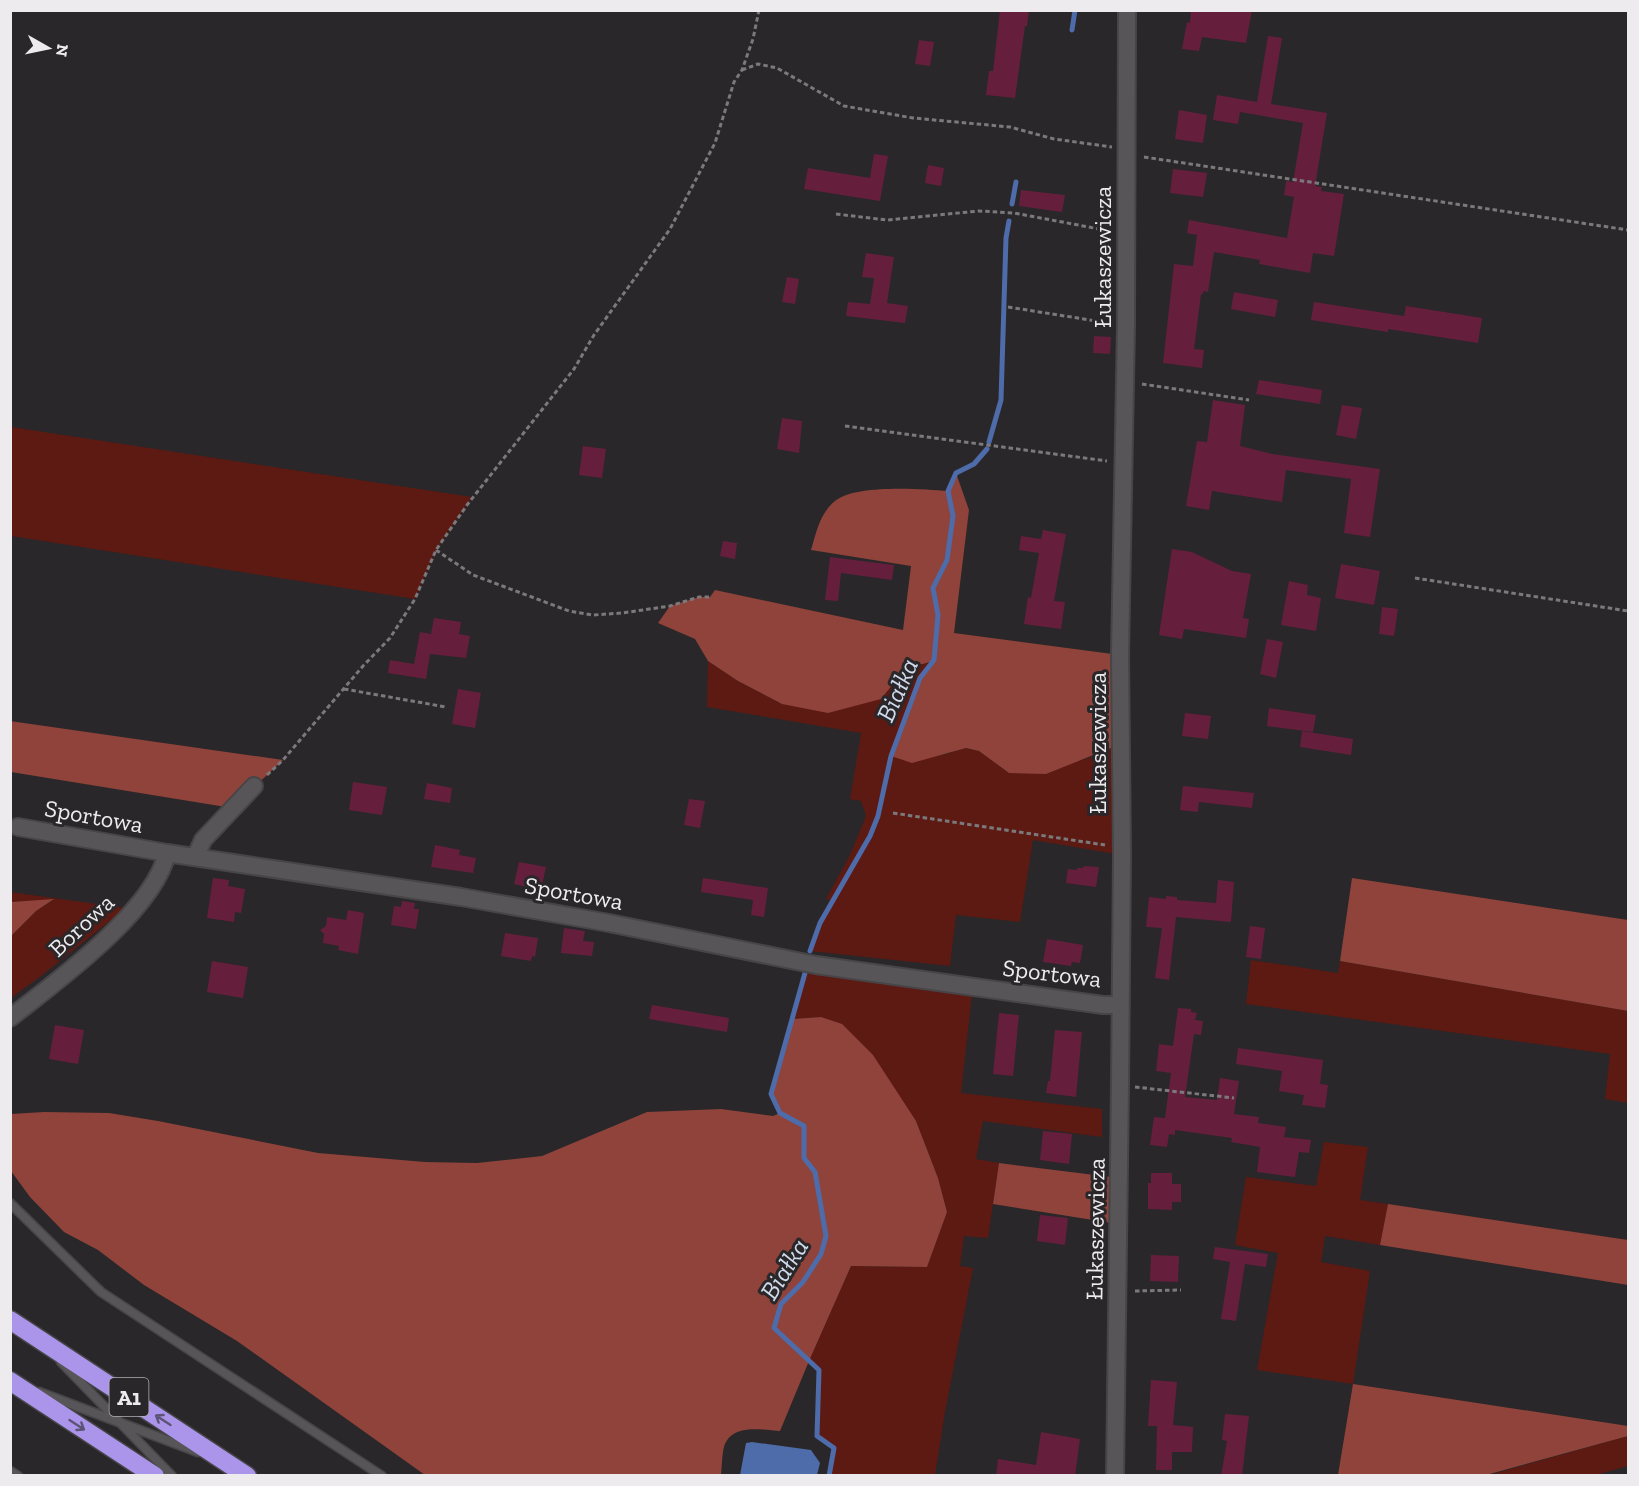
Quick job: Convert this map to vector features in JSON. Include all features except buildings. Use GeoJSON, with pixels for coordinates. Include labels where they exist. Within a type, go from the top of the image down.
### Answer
{"type":"FeatureCollection","features":[{"type":"Feature","properties":{"kind":"highway","name":"A1"},"geometry":{"type":"LineString","coordinates":[[10,1320],[240,1471]]}},
{"type":"Feature","properties":{"kind":"highway","name":"A1"},"geometry":{"type":"LineString","coordinates":[[10,1381],[155,1476]]}},
{"type":"Feature","properties":{"kind":"street","name":"Łukaszewicza"},"geometry":{"type":"LineString","coordinates":[[1115,1476],[1127,10]]}},
{"type":"Feature","properties":{"kind":"street"},"geometry":{"type":"LineString","coordinates":[[196,856],[203,840],[254,786]]}},
{"type":"Feature","properties":{"kind":"street","name":"Sportowa"},"geometry":{"type":"LineString","coordinates":[[18,827],[167,853],[461,897],[586,919],[816,965],[1120,1005]]}},
{"type":"Feature","properties":{"kind":"street","name":"Borowa"},"geometry":{"type":"LineString","coordinates":[[10,1018],[84,958],[132,912],[163,870],[167,853]]}},
{"type":"Feature","properties":{"kind":"lane"},"geometry":{"type":"LineString","coordinates":[[10,1203],[101,1292],[382,1476]]}},
{"type":"Feature","properties":{"kind":"lane"},"geometry":{"type":"LineString","coordinates":[[37,1337],[172,1476]]}},
{"type":"Feature","properties":{"kind":"lane"},"geometry":{"type":"LineString","coordinates":[[10,1381],[120,1422],[240,1471]]}},
{"type":"Feature","properties":{"kind":"lane"},"geometry":{"type":"LineString","coordinates":[[10,1471],[18,1476]]}},
{"type":"Feature","properties":{"kind":"path"},"geometry":{"type":"LineString","coordinates":[[254,786],[283,760],[390,638],[415,599],[436,550],[492,472],[574,369],[594,335],[670,229],[715,144],[734,82],[742,70],[753,39],[759,10]]}},
{"type":"Feature","properties":{"kind":"path"},"geometry":{"type":"LineString","coordinates":[[742,70],[758,64],[777,68],[844,106],[913,118],[1010,127],[1054,139],[1126,152],[1629,230]]}},
{"type":"Feature","properties":{"kind":"path"},"geometry":{"type":"LineString","coordinates":[[836,214],[887,220],[979,211],[1014,213],[1126,234]]}},
{"type":"Feature","properties":{"kind":"path"},"geometry":{"type":"LineString","coordinates":[[1008,307],[1126,326]]}},
{"type":"Feature","properties":{"kind":"path"},"geometry":{"type":"LineString","coordinates":[[1125,381],[1249,400]]}},
{"type":"Feature","properties":{"kind":"path"},"geometry":{"type":"LineString","coordinates":[[845,426],[1103,461],[1123,461]]}},
{"type":"Feature","properties":{"kind":"path"},"geometry":{"type":"LineString","coordinates":[[436,550],[473,575],[569,611],[593,615],[622,613],[670,606],[699,597],[710,597]]}},
{"type":"Feature","properties":{"kind":"path"},"geometry":{"type":"LineString","coordinates":[[1415,578],[1629,611]]}},
{"type":"Feature","properties":{"kind":"path"},"geometry":{"type":"LineString","coordinates":[[344,689],[446,707]]}},
{"type":"Feature","properties":{"kind":"path"},"geometry":{"type":"LineString","coordinates":[[893,813],[1107,845],[1121,844]]}},
{"type":"Feature","properties":{"kind":"path"},"geometry":{"type":"LineString","coordinates":[[1120,1085],[1234,1098]]}},
{"type":"Feature","properties":{"kind":"path"},"geometry":{"type":"LineString","coordinates":[[1118,1291],[1181,1290]]}},
{"type":"Feature","properties":{"kind":"shaded area"},"geometry":{"type":"Polygon","coordinates":[[[10,427],[472,497],[436,550],[415,599],[11,536],[10,427]]]}},
{"type":"Feature","properties":{"kind":"shaded area"},"geometry":{"type":"Polygon","coordinates":[[[956,473],[969,510],[954,633],[1120,655],[1121,744],[1046,774],[1009,773],[979,751],[966,748],[912,763],[891,756],[920,678],[933,661],[909,664],[881,699],[828,713],[782,704],[738,681],[708,661],[695,639],[658,623],[670,606],[699,597],[710,597],[715,590],[903,630],[911,566],[811,550],[817,530],[830,506],[845,496],[858,492],[889,489],[948,491],[956,473]]]}},
{"type":"Feature","properties":{"kind":"shaded area"},"geometry":{"type":"Polygon","coordinates":[[[934,660],[920,678],[891,756],[943,755],[965,748],[979,751],[1009,773],[1086,759],[1121,744],[1122,855],[1033,840],[1020,922],[956,915],[950,966],[810,951],[820,923],[832,901],[826,899],[850,855],[866,816],[861,801],[850,799],[861,733],[707,707],[708,661],[738,681],[782,704],[880,699],[910,664],[923,664],[934,660]]]}},
{"type":"Feature","properties":{"kind":"shaded area"},"geometry":{"type":"Polygon","coordinates":[[[10,721],[283,760],[232,808],[11,772],[10,721]]]}},
{"type":"Feature","properties":{"kind":"shaded area"},"geometry":{"type":"Polygon","coordinates":[[[1352,878],[1628,920],[1628,1011],[1340,961],[1352,878]]]}},
{"type":"Feature","properties":{"kind":"shaded area"},"geometry":{"type":"Polygon","coordinates":[[[10,892],[126,908],[11,998],[11,936],[36,911],[53,900],[11,902],[10,892]]]}},
{"type":"Feature","properties":{"kind":"shaded area"},"geometry":{"type":"Polygon","coordinates":[[[54,899],[36,911],[11,936],[11,902],[54,899]]]}},
{"type":"Feature","properties":{"kind":"shaded area"},"geometry":{"type":"Polygon","coordinates":[[[1251,960],[1338,973],[1340,961],[1628,1011],[1628,1103],[1605,1099],[1610,1054],[1246,1004],[1251,960]]]}},
{"type":"Feature","properties":{"kind":"shaded area"},"geometry":{"type":"Polygon","coordinates":[[[805,973],[972,994],[961,1093],[1102,1109],[1102,1137],[983,1121],[976,1159],[999,1163],[988,1238],[964,1236],[960,1266],[973,1268],[935,1475],[829,1475],[834,1448],[817,1436],[819,1370],[809,1361],[851,1266],[927,1267],[947,1212],[938,1178],[916,1121],[821,1017],[793,1019],[805,973]]]}},
{"type":"Feature","properties":{"kind":"shaded area"},"geometry":{"type":"Polygon","coordinates":[[[821,1017],[842,1024],[873,1055],[916,1121],[938,1178],[947,1212],[927,1267],[851,1266],[780,1431],[751,1429],[730,1436],[724,1449],[721,1475],[425,1475],[237,1341],[144,1285],[98,1250],[64,1232],[30,1197],[11,1171],[11,1114],[109,1113],[318,1153],[425,1162],[477,1163],[542,1156],[647,1112],[721,1109],[773,1116],[780,1113],[771,1094],[793,1019],[821,1017]]]}},
{"type":"Feature","properties":{"kind":"shaded area"},"geometry":{"type":"Polygon","coordinates":[[[1324,1142],[1368,1147],[1360,1200],[1388,1204],[1380,1245],[1325,1236],[1321,1262],[1370,1271],[1353,1384],[1257,1370],[1278,1253],[1235,1245],[1246,1177],[1316,1186],[1324,1142]]]}},
{"type":"Feature","properties":{"kind":"shaded area"},"geometry":{"type":"Polygon","coordinates":[[[999,1163],[1119,1178],[1118,1224],[993,1204],[999,1163]]]}},
{"type":"Feature","properties":{"kind":"shaded area"},"geometry":{"type":"Polygon","coordinates":[[[1388,1204],[1628,1240],[1628,1285],[1380,1245],[1388,1204]]]}},
{"type":"Feature","properties":{"kind":"shaded area"},"geometry":{"type":"Polygon","coordinates":[[[1353,1384],[1628,1426],[1628,1436],[1486,1475],[1338,1475],[1353,1384]]]}},
{"type":"Feature","properties":{"kind":"shaded area"},"geometry":{"type":"Polygon","coordinates":[[[1628,1436],[1628,1466],[1596,1475],[1486,1476],[1628,1436]]]}},
{"type":"Feature","properties":{"kind":"water"},"geometry":{"type":"Polygon","coordinates":[[[746,1443],[811,1450],[820,1463],[817,1475],[740,1475],[746,1443]]]}},
{"type":"Feature","properties":{"kind":"waterway","name":"Białka"},"geometry":{"type":"LineString","coordinates":[[1072,30],[1075,10]]}},
{"type":"Feature","properties":{"kind":"waterway","name":"Białka"},"geometry":{"type":"LineString","coordinates":[[1012,204],[1016,182]]}},
{"type":"Feature","properties":{"kind":"waterway","name":"Białka"},"geometry":{"type":"LineString","coordinates":[[989,442],[1001,400],[1006,238],[1009,221]]}},
{"type":"Feature","properties":{"kind":"waterway","name":"Białka"},"geometry":{"type":"LineString","coordinates":[[810,951],[820,923],[870,836],[878,816],[891,756],[920,678],[934,660],[938,615],[933,588],[947,560],[953,516],[948,491],[956,473],[974,464],[987,449]]}},
{"type":"Feature","properties":{"kind":"waterway","name":"Białka"},"geometry":{"type":"LineString","coordinates":[[805,973],[771,1094],[780,1113],[804,1126],[804,1158],[815,1172],[826,1236],[821,1254],[803,1282],[781,1304],[774,1328],[819,1370],[817,1436],[834,1448],[829,1476]]}}]}
